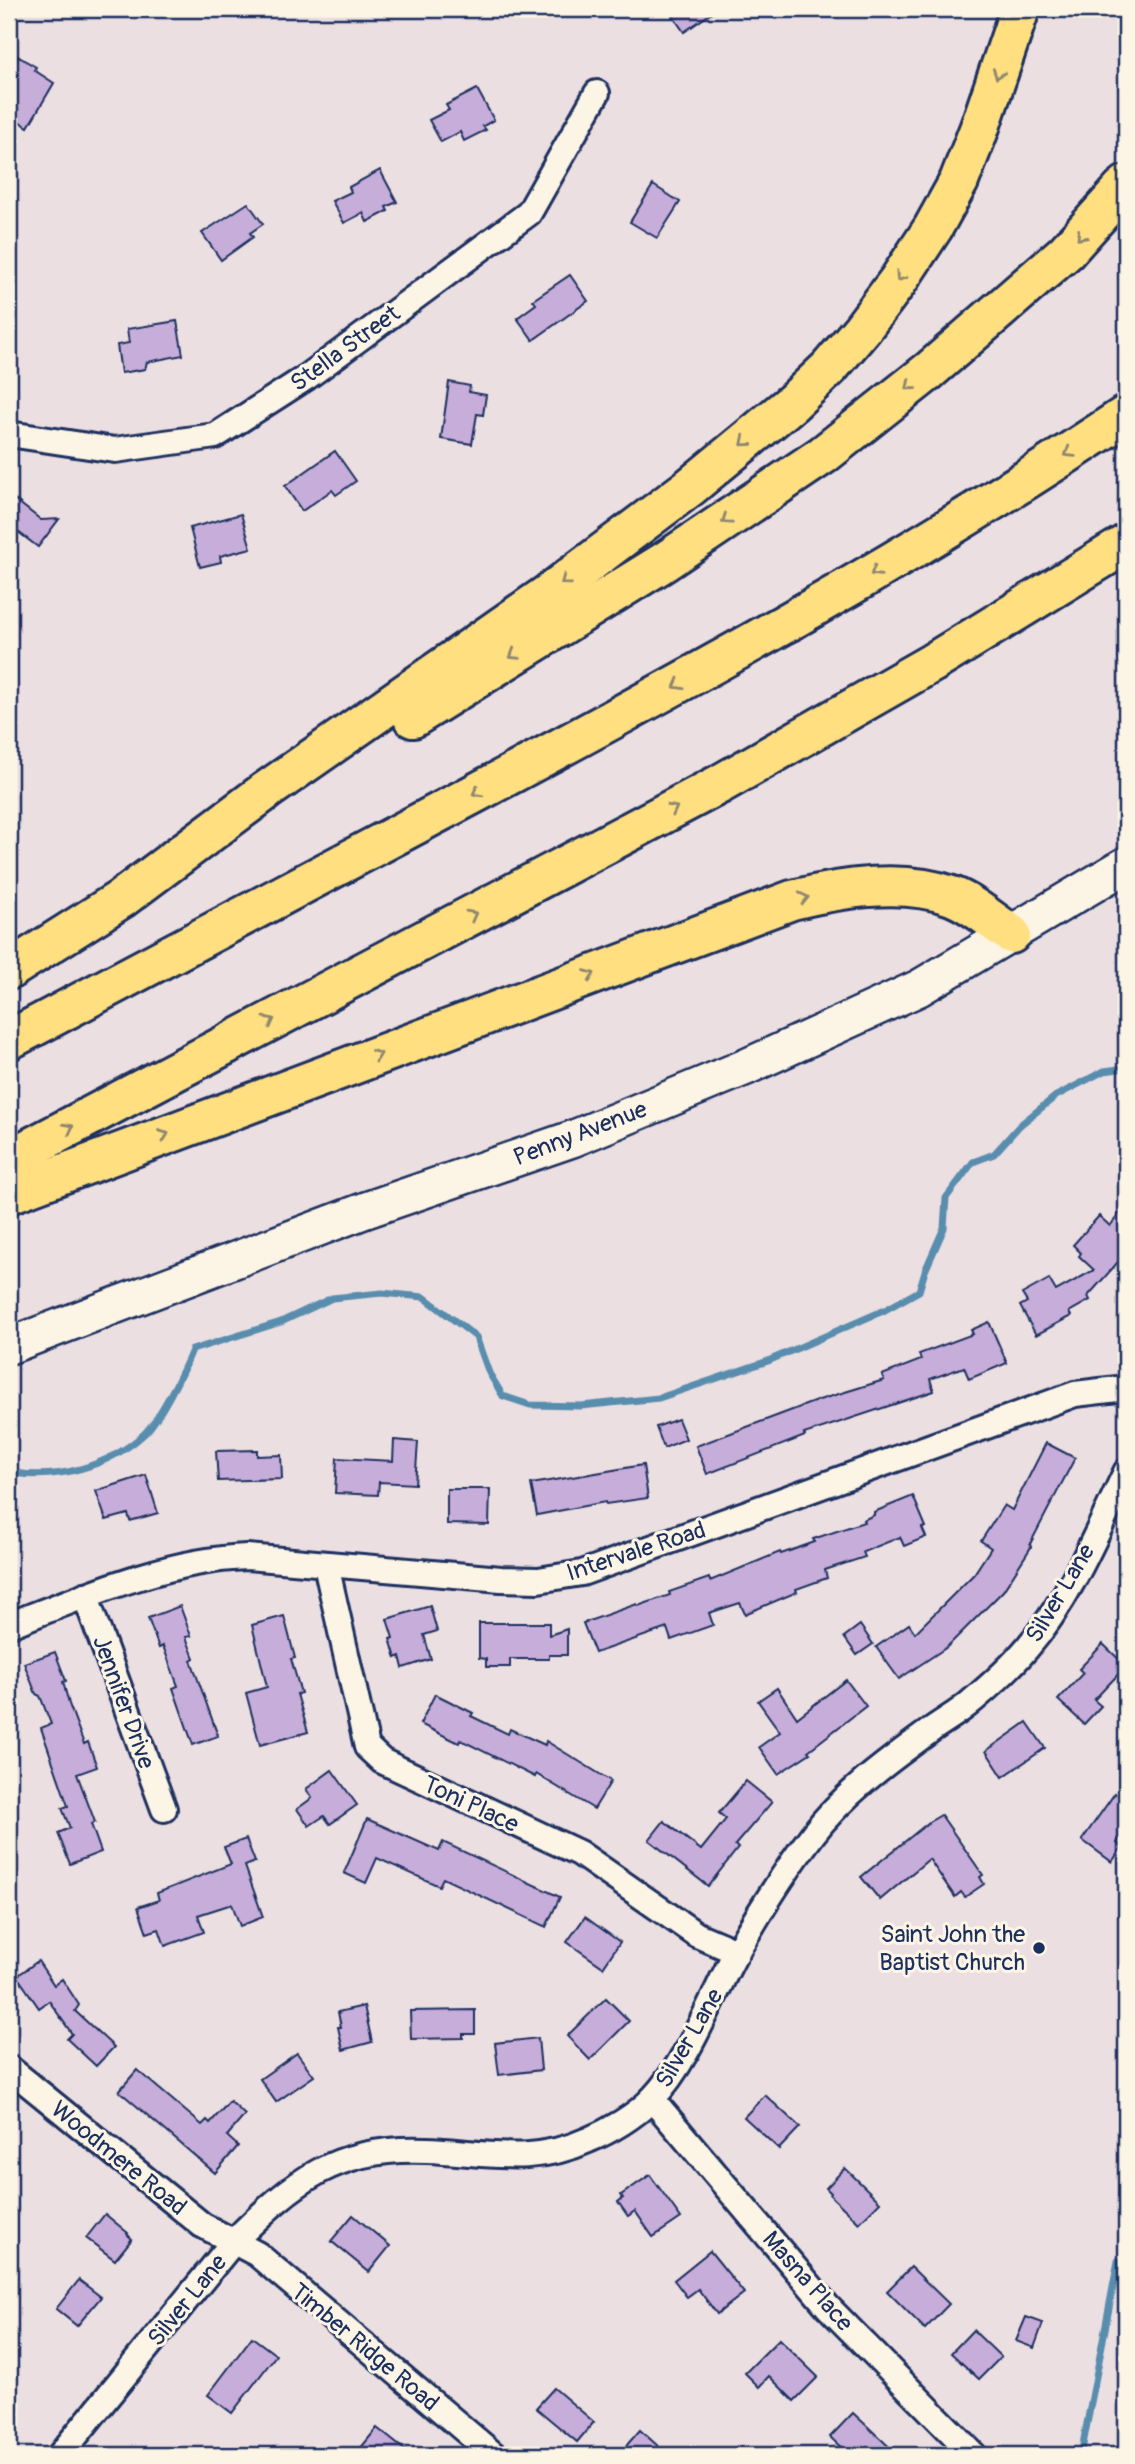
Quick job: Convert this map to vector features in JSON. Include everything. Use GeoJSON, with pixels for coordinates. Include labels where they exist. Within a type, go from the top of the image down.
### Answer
{"type":"FeatureCollection","features":[{"type":"Feature","properties":{"kind":"highway"},"geometry":{"type":"LineString","coordinates":[[121,899],[267,790],[548,594],[690,487],[792,403],[829,368],[898,281],[933,228],[959,181],[1020,9]]}},
{"type":"Feature","properties":{"kind":"highway"},"geometry":{"type":"LineString","coordinates":[[9,970],[664,562],[823,456],[929,371],[1066,252],[1126,186]]}},
{"type":"Feature","properties":{"kind":"highway"},"geometry":{"type":"LineString","coordinates":[[9,1040],[676,686],[926,541],[1126,415]]}},
{"type":"Feature","properties":{"kind":"highway"},"geometry":{"type":"LineString","coordinates":[[9,1159],[720,784],[932,663],[1126,544]]}},
{"type":"Feature","properties":{"kind":"highway"},"geometry":{"type":"LineString","coordinates":[[9,1194],[792,900],[875,888],[923,889],[952,896],[966,903],[1011,934]]}},
{"type":"Feature","properties":{"kind":"main road","name":"Penny Avenue"},"geometry":{"type":"LineString","coordinates":[[9,1346],[366,1210],[572,1139],[746,1067],[919,988],[1126,865]]}},
{"type":"Feature","properties":{"kind":"street","name":"Stella Street"},"geometry":{"type":"LineString","coordinates":[[9,434],[115,450],[215,436],[307,377],[529,214],[597,93]]}},
{"type":"Feature","properties":{"kind":"street","name":"Intervale Road"},"geometry":{"type":"LineString","coordinates":[[9,1625],[85,1595],[193,1562],[218,1558],[247,1557],[501,1579],[538,1580],[582,1573],[1075,1394],[1126,1388]]}},
{"type":"Feature","properties":{"kind":"street","name":"Silver Lane"},"geometry":{"type":"LineString","coordinates":[[60,2455],[234,2241],[300,2181],[329,2165],[386,2150],[427,2150],[508,2157],[553,2153],[588,2140],[623,2122],[652,2099],[678,2063],[767,1902],[813,1833],[845,1798],[901,1752],[970,1703],[1026,1650],[1057,1608],[1070,1585],[1126,1472]]}},
{"type":"Feature","properties":{"kind":"street","name":"Toni Place"},"geometry":{"type":"LineString","coordinates":[[326,1565],[368,1747],[382,1762],[579,1853],[697,1935],[737,1952]]}},
{"type":"Feature","properties":{"kind":"street","name":"Jennifer Drive"},"geometry":{"type":"LineString","coordinates":[[85,1595],[164,1809]]}},
{"type":"Feature","properties":{"kind":"street","name":"Woodmere Road"},"geometry":{"type":"LineString","coordinates":[[9,2068],[202,2225],[234,2241]]}},
{"type":"Feature","properties":{"kind":"street","name":"Masna Place"},"geometry":{"type":"LineString","coordinates":[[652,2099],[828,2307],[974,2455]]}},
{"type":"Feature","properties":{"kind":"street","name":"Timber Ridge Road"},"geometry":{"type":"LineString","coordinates":[[234,2241],[257,2254],[480,2451]]}},
{"type":"Feature","properties":{"kind":"building"},"geometry":{"type":"Polygon","coordinates":[[[668,9],[717,9],[684,32],[668,9]]]}},
{"type":"Feature","properties":{"kind":"building"},"geometry":{"type":"Polygon","coordinates":[[[9,51],[36,67],[34,70],[54,83],[28,127],[9,115],[9,51]]]}},
{"type":"Feature","properties":{"kind":"building"},"geometry":{"type":"Polygon","coordinates":[[[477,89],[494,120],[483,126],[486,130],[464,141],[460,132],[441,142],[429,120],[449,110],[446,105],[477,89]]]}},
{"type":"Feature","properties":{"kind":"building"},"geometry":{"type":"Polygon","coordinates":[[[380,170],[397,202],[386,207],[388,211],[367,222],[363,213],[344,223],[332,201],[351,192],[349,187],[380,170]]]}},
{"type":"Feature","properties":{"kind":"building"},"geometry":{"type":"Polygon","coordinates":[[[653,185],[680,202],[657,238],[630,222],[653,185]]]}},
{"type":"Feature","properties":{"kind":"building"},"geometry":{"type":"Polygon","coordinates":[[[248,203],[263,224],[250,233],[253,237],[221,260],[202,233],[248,203]]]}},
{"type":"Feature","properties":{"kind":"building"},"geometry":{"type":"Polygon","coordinates":[[[570,275],[588,301],[533,340],[517,318],[536,304],[533,300],[570,275]]]}},
{"type":"Feature","properties":{"kind":"building"},"geometry":{"type":"Polygon","coordinates":[[[177,321],[183,355],[147,362],[145,369],[121,373],[117,345],[129,343],[127,329],[177,321]]]}},
{"type":"Feature","properties":{"kind":"building"},"geometry":{"type":"Polygon","coordinates":[[[449,382],[470,386],[469,392],[486,395],[483,415],[477,414],[472,444],[441,439],[449,382]]]}},
{"type":"Feature","properties":{"kind":"building"},"geometry":{"type":"Polygon","coordinates":[[[335,451],[356,481],[336,495],[332,490],[302,511],[285,486],[335,451]]]}},
{"type":"Feature","properties":{"kind":"building"},"geometry":{"type":"Polygon","coordinates":[[[9,495],[41,520],[59,519],[38,547],[9,525],[9,495]]]}},
{"type":"Feature","properties":{"kind":"building"},"geometry":{"type":"Polygon","coordinates":[[[241,514],[251,548],[220,556],[221,562],[200,567],[190,528],[241,514]]]}},
{"type":"Feature","properties":{"kind":"building"},"geometry":{"type":"Polygon","coordinates":[[[1126,1205],[1126,1253],[1088,1296],[1090,1300],[1069,1312],[1071,1316],[1036,1335],[1020,1306],[1027,1302],[1022,1294],[1049,1279],[1056,1291],[1094,1270],[1079,1256],[1081,1253],[1073,1245],[1099,1216],[1110,1226],[1126,1205]]]}},
{"type":"Feature","properties":{"kind":"building"},"geometry":{"type":"Polygon","coordinates":[[[989,1322],[1007,1363],[969,1379],[964,1367],[930,1379],[934,1391],[804,1434],[805,1436],[707,1474],[696,1446],[819,1400],[884,1380],[882,1375],[921,1360],[919,1354],[973,1334],[971,1330],[989,1322]]]}},
{"type":"Feature","properties":{"kind":"building"},"geometry":{"type":"Polygon","coordinates":[[[678,1419],[686,1439],[664,1448],[656,1427],[678,1419]]]}},
{"type":"Feature","properties":{"kind":"building"},"geometry":{"type":"Polygon","coordinates":[[[394,1440],[418,1442],[415,1484],[379,1482],[378,1495],[335,1493],[337,1458],[393,1461],[394,1440]]]}},
{"type":"Feature","properties":{"kind":"building"},"geometry":{"type":"Polygon","coordinates":[[[1046,1443],[1075,1458],[1030,1544],[1031,1547],[1003,1591],[947,1647],[899,1679],[876,1647],[909,1624],[915,1633],[974,1574],[991,1548],[981,1541],[1004,1505],[1012,1510],[1046,1443]]]}},
{"type":"Feature","properties":{"kind":"building"},"geometry":{"type":"Polygon","coordinates":[[[257,1450],[257,1456],[281,1455],[282,1479],[218,1481],[216,1451],[257,1450]]]}},
{"type":"Feature","properties":{"kind":"building"},"geometry":{"type":"Polygon","coordinates":[[[643,1465],[648,1498],[605,1502],[537,1515],[531,1484],[643,1465]]]}},
{"type":"Feature","properties":{"kind":"building"},"geometry":{"type":"Polygon","coordinates":[[[146,1475],[158,1513],[130,1521],[128,1514],[106,1520],[96,1491],[146,1475]]]}},
{"type":"Feature","properties":{"kind":"building"},"geometry":{"type":"Polygon","coordinates":[[[447,1489],[490,1489],[489,1525],[447,1524],[447,1489]]]}},
{"type":"Feature","properties":{"kind":"building"},"geometry":{"type":"Polygon","coordinates":[[[913,1496],[926,1527],[922,1528],[926,1537],[904,1546],[900,1537],[863,1552],[865,1557],[825,1570],[827,1578],[796,1589],[797,1592],[745,1614],[740,1603],[709,1613],[713,1625],[671,1640],[667,1628],[595,1653],[583,1623],[670,1595],[669,1592],[709,1578],[710,1581],[780,1552],[781,1554],[815,1542],[813,1539],[864,1522],[863,1520],[874,1515],[874,1512],[913,1496]]]}},
{"type":"Feature","properties":{"kind":"building"},"geometry":{"type":"Polygon","coordinates":[[[180,1606],[191,1636],[186,1637],[194,1658],[191,1660],[218,1736],[193,1745],[173,1688],[178,1686],[163,1646],[159,1648],[148,1618],[180,1606]]]}},
{"type":"Feature","properties":{"kind":"building"},"geometry":{"type":"Polygon","coordinates":[[[430,1606],[437,1631],[424,1635],[431,1659],[403,1668],[400,1656],[396,1658],[387,1619],[430,1606]]]}},
{"type":"Feature","properties":{"kind":"building"},"geometry":{"type":"Polygon","coordinates":[[[284,1616],[295,1658],[291,1659],[301,1693],[297,1694],[308,1732],[260,1745],[246,1693],[267,1687],[252,1625],[284,1616]]]}},
{"type":"Feature","properties":{"kind":"building"},"geometry":{"type":"Polygon","coordinates":[[[479,1623],[549,1623],[549,1635],[567,1629],[567,1655],[549,1655],[549,1659],[510,1659],[510,1667],[486,1667],[486,1659],[479,1658],[479,1623]]]}},
{"type":"Feature","properties":{"kind":"building"},"geometry":{"type":"Polygon","coordinates":[[[860,1625],[873,1644],[857,1655],[844,1637],[860,1625]]]}},
{"type":"Feature","properties":{"kind":"building"},"geometry":{"type":"Polygon","coordinates":[[[1103,1644],[1126,1666],[1094,1700],[1101,1706],[1084,1724],[1058,1700],[1083,1673],[1079,1669],[1103,1644]]]}},
{"type":"Feature","properties":{"kind":"building"},"geometry":{"type":"Polygon","coordinates":[[[55,1652],[66,1681],[63,1682],[69,1704],[84,1744],[88,1742],[97,1767],[77,1774],[95,1822],[91,1824],[101,1852],[70,1864],[58,1833],[70,1828],[62,1808],[68,1806],[41,1728],[51,1724],[24,1663],[55,1652]]]}},
{"type":"Feature","properties":{"kind":"building"},"geometry":{"type":"Polygon","coordinates":[[[846,1680],[866,1706],[808,1751],[810,1753],[778,1774],[759,1747],[780,1732],[758,1701],[777,1688],[797,1718],[846,1680]]]}},
{"type":"Feature","properties":{"kind":"building"},"geometry":{"type":"Polygon","coordinates":[[[435,1694],[508,1734],[510,1729],[545,1745],[546,1741],[611,1781],[594,1809],[536,1774],[535,1777],[461,1740],[459,1743],[420,1724],[435,1694]]]}},
{"type":"Feature","properties":{"kind":"building"},"geometry":{"type":"Polygon","coordinates":[[[1027,1722],[1045,1748],[1003,1777],[986,1751],[1027,1722]]]}},
{"type":"Feature","properties":{"kind":"building"},"geometry":{"type":"Polygon","coordinates":[[[332,1770],[357,1805],[330,1824],[324,1816],[309,1826],[297,1809],[312,1798],[306,1789],[332,1770]]]}},
{"type":"Feature","properties":{"kind":"building"},"geometry":{"type":"Polygon","coordinates":[[[746,1781],[772,1802],[735,1845],[738,1848],[708,1886],[649,1840],[664,1821],[701,1850],[726,1819],[719,1813],[746,1781]]]}},
{"type":"Feature","properties":{"kind":"building"},"geometry":{"type":"Polygon","coordinates":[[[1115,1793],[1126,1801],[1126,1831],[1117,1843],[1122,1847],[1112,1862],[1082,1840],[1115,1793]]]}},
{"type":"Feature","properties":{"kind":"building"},"geometry":{"type":"Polygon","coordinates":[[[941,1815],[983,1875],[980,1877],[984,1884],[965,1897],[961,1892],[955,1897],[929,1859],[880,1900],[861,1877],[941,1815]]]}},
{"type":"Feature","properties":{"kind":"building"},"geometry":{"type":"Polygon","coordinates":[[[367,1819],[439,1851],[443,1842],[560,1897],[546,1927],[443,1878],[439,1886],[377,1858],[366,1883],[344,1873],[367,1819]]]}},
{"type":"Feature","properties":{"kind":"building"},"geometry":{"type":"Polygon","coordinates":[[[246,1839],[255,1862],[245,1866],[263,1917],[240,1926],[232,1904],[198,1915],[204,1932],[165,1946],[159,1929],[147,1933],[138,1907],[159,1900],[157,1893],[231,1864],[224,1847],[246,1839]]]}},
{"type":"Feature","properties":{"kind":"building"},"geometry":{"type":"Polygon","coordinates":[[[585,1917],[620,1942],[603,1967],[567,1942],[585,1917]]]}},
{"type":"Feature","properties":{"kind":"building"},"geometry":{"type":"Polygon","coordinates":[[[38,1961],[54,1985],[62,1979],[79,2005],[75,2011],[114,2047],[96,2066],[67,2039],[72,2034],[49,2001],[39,2008],[17,1976],[38,1961]]]}},
{"type":"Feature","properties":{"kind":"building"},"geometry":{"type":"Polygon","coordinates":[[[606,1998],[629,2021],[590,2060],[567,2036],[606,1998]]]}},
{"type":"Feature","properties":{"kind":"building"},"geometry":{"type":"Polygon","coordinates":[[[364,2006],[372,2042],[343,2050],[338,2012],[364,2006]]]}},
{"type":"Feature","properties":{"kind":"building"},"geometry":{"type":"Polygon","coordinates":[[[475,2010],[475,2034],[463,2034],[463,2038],[411,2039],[410,2011],[475,2010]]]}},
{"type":"Feature","properties":{"kind":"building"},"geometry":{"type":"Polygon","coordinates":[[[538,2038],[541,2070],[499,2075],[495,2043],[538,2038]]]}},
{"type":"Feature","properties":{"kind":"building"},"geometry":{"type":"Polygon","coordinates":[[[297,2053],[314,2076],[276,2102],[260,2079],[297,2053]]]}},
{"type":"Feature","properties":{"kind":"building"},"geometry":{"type":"Polygon","coordinates":[[[137,2070],[202,2125],[207,2120],[210,2123],[230,2101],[245,2115],[227,2136],[238,2146],[215,2173],[119,2091],[137,2070]]]}},
{"type":"Feature","properties":{"kind":"building"},"geometry":{"type":"Polygon","coordinates":[[[765,2095],[800,2127],[779,2149],[744,2117],[765,2095]]]}},
{"type":"Feature","properties":{"kind":"building"},"geometry":{"type":"Polygon","coordinates":[[[845,2168],[880,2202],[859,2223],[826,2188],[845,2168]]]}},
{"type":"Feature","properties":{"kind":"building"},"geometry":{"type":"Polygon","coordinates":[[[650,2175],[681,2218],[653,2237],[635,2211],[628,2216],[618,2202],[623,2198],[621,2195],[650,2175]]]}},
{"type":"Feature","properties":{"kind":"building"},"geometry":{"type":"Polygon","coordinates":[[[105,2214],[132,2239],[115,2260],[86,2238],[105,2214]]]}},
{"type":"Feature","properties":{"kind":"building"},"geometry":{"type":"Polygon","coordinates":[[[353,2215],[390,2246],[369,2272],[331,2241],[353,2215]]]}},
{"type":"Feature","properties":{"kind":"building"},"geometry":{"type":"Polygon","coordinates":[[[710,2251],[744,2293],[717,2314],[698,2289],[687,2297],[674,2280],[710,2251]]]}},
{"type":"Feature","properties":{"kind":"building"},"geometry":{"type":"Polygon","coordinates":[[[911,2267],[949,2304],[925,2329],[887,2291],[911,2267]]]}},
{"type":"Feature","properties":{"kind":"building"},"geometry":{"type":"Polygon","coordinates":[[[79,2280],[101,2297],[77,2326],[56,2309],[79,2280]]]}},
{"type":"Feature","properties":{"kind":"building"},"geometry":{"type":"Polygon","coordinates":[[[1026,2317],[1043,2323],[1034,2348],[1016,2341],[1026,2317]]]}},
{"type":"Feature","properties":{"kind":"building"},"geometry":{"type":"Polygon","coordinates":[[[973,2330],[1001,2357],[979,2379],[951,2353],[973,2330]]]}},
{"type":"Feature","properties":{"kind":"building"},"geometry":{"type":"Polygon","coordinates":[[[252,2337],[276,2355],[232,2413],[208,2395],[252,2337]]]}},
{"type":"Feature","properties":{"kind":"building"},"geometry":{"type":"Polygon","coordinates":[[[779,2339],[818,2377],[794,2401],[769,2376],[759,2387],[745,2373],[779,2339]]]}},
{"type":"Feature","properties":{"kind":"building"},"geometry":{"type":"Polygon","coordinates":[[[554,2388],[594,2422],[577,2442],[536,2408],[554,2388]]]}},
{"type":"Feature","properties":{"kind":"building"},"geometry":{"type":"Polygon","coordinates":[[[853,2413],[898,2455],[849,2455],[830,2437],[853,2413]]]}},
{"type":"Feature","properties":{"kind":"building"},"geometry":{"type":"Polygon","coordinates":[[[377,2428],[411,2455],[355,2455],[377,2428]]]}},
{"type":"Feature","properties":{"kind":"building"},"geometry":{"type":"Polygon","coordinates":[[[640,2430],[668,2455],[618,2455],[640,2430]]]}},
{"type":"Feature","properties":{"kind":"waterway"},"geometry":{"type":"LineString","coordinates":[[9,1472],[63,1473],[81,1469],[114,1455],[144,1434],[157,1418],[192,1350],[281,1322],[332,1298],[382,1293],[424,1297],[476,1337],[489,1373],[503,1396],[530,1405],[581,1406],[659,1398],[768,1361],[885,1310],[919,1291],[944,1228],[946,1198],[973,1162],[994,1154],[1020,1125],[1056,1096],[1104,1071],[1126,1068]]}},
{"type":"Feature","properties":{"kind":"waterway"},"geometry":{"type":"LineString","coordinates":[[1081,2455],[1118,2261]]}},
{"type":"Feature","properties":{"kind":"place","name":"Saint John the Baptist Church"},"geometry":{"type":"Point","coordinates":[1039,1948]}}]}
